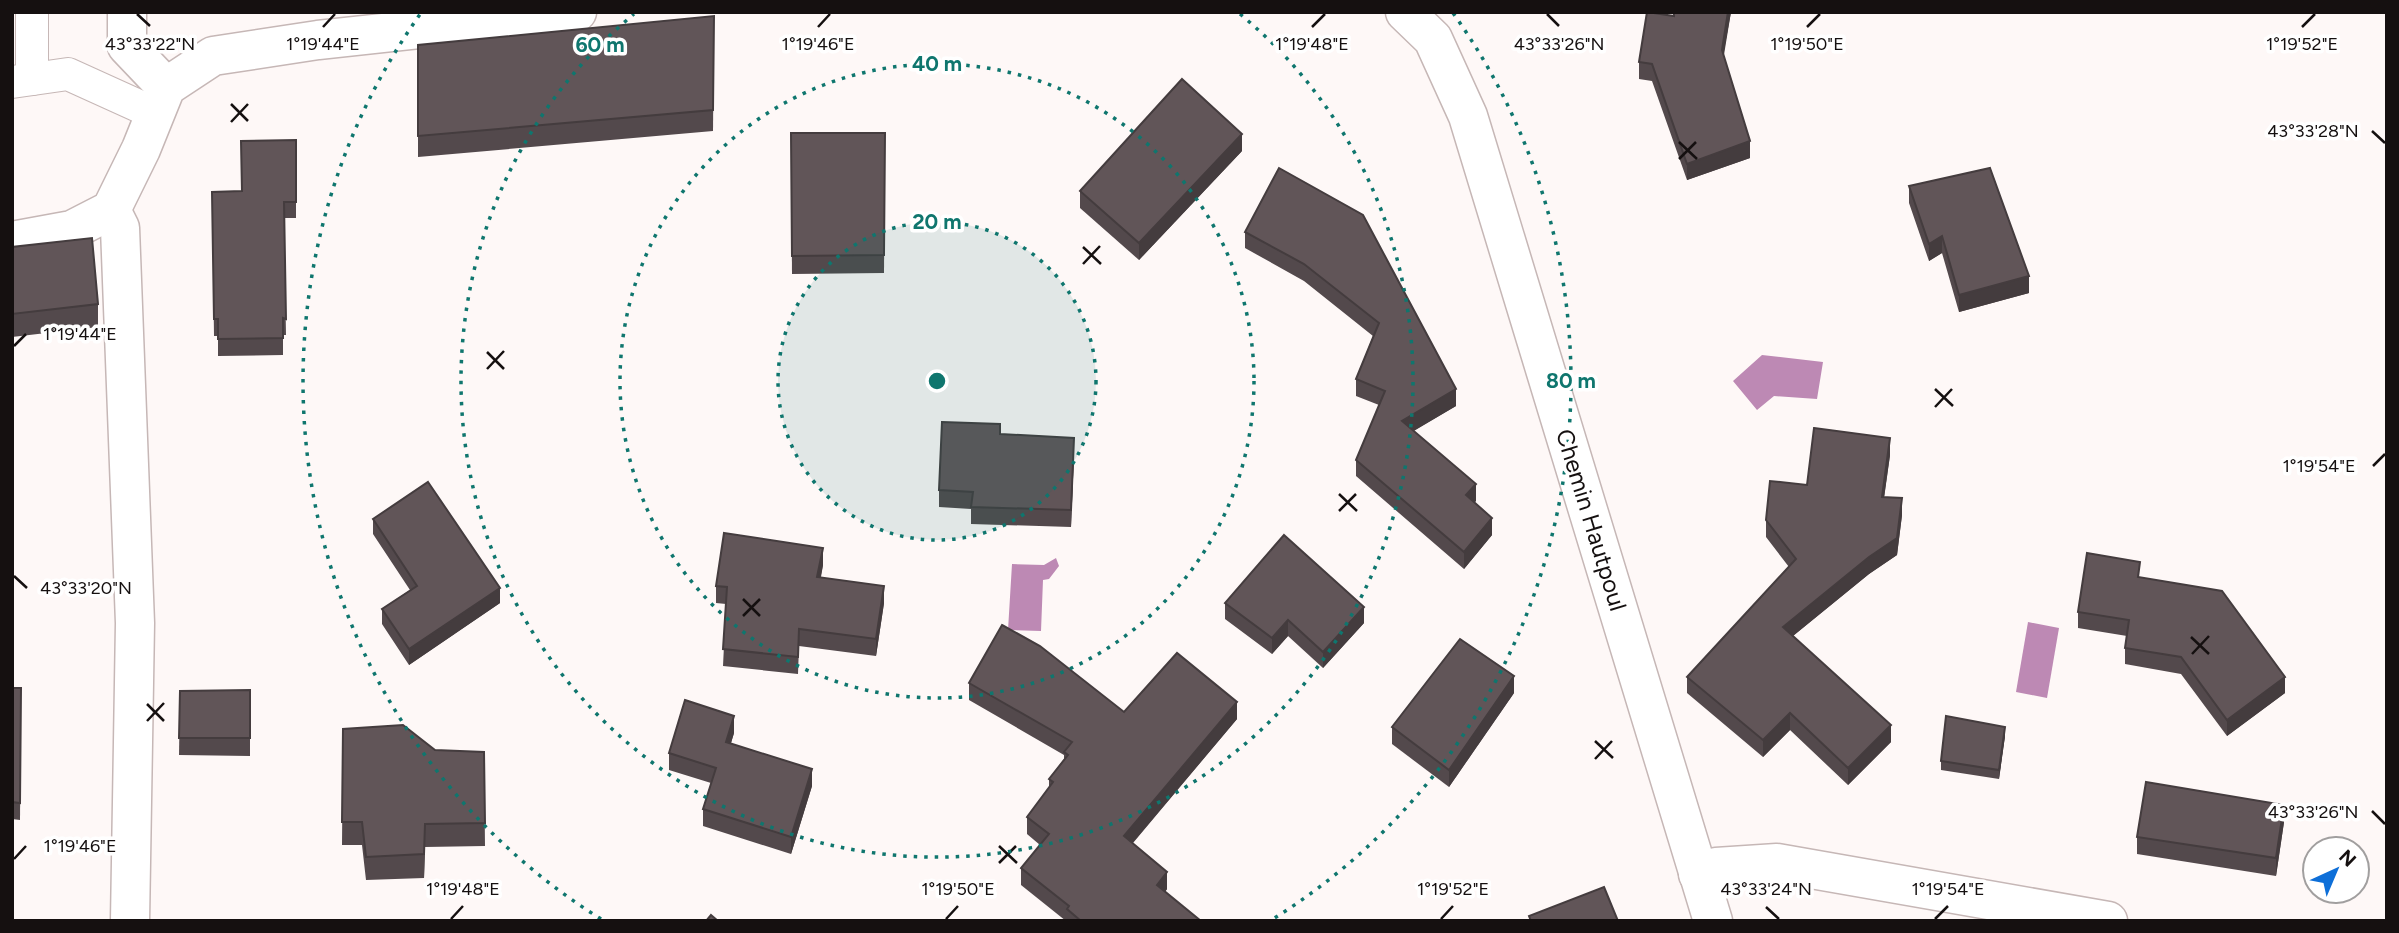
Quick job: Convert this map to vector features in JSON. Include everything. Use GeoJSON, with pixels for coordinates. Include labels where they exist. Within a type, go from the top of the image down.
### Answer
{"type":"FeatureCollection","features":[{"type":"Feature","properties":{"kind":"street"},"geometry":{"type":"LineString","coordinates":[[127,12],[127,46],[160,100]]}},
{"type":"Feature","properties":{"kind":"street"},"geometry":{"type":"LineString","coordinates":[[12,242],[72,230],[111,210],[141,149],[160,100],[213,56],[318,40],[577,12]]}},
{"type":"Feature","properties":{"kind":"street","name":"Chemin Hautpoul"},"geometry":{"type":"LineString","coordinates":[[1405,12],[1433,39],[1468,116],[1713,921]]}},
{"type":"Feature","properties":{"kind":"street"},"geometry":{"type":"LineString","coordinates":[[111,210],[120,228],[135,623],[130,921]]}},
{"type":"Feature","properties":{"kind":"street"},"geometry":{"type":"LineString","coordinates":[[1698,874],[1716,867],[1777,863],[2108,921]]}},
{"type":"Feature","properties":{"kind":"lane"},"geometry":{"type":"LineString","coordinates":[[32,12],[22,81],[68,74],[160,100]]}},
{"type":"Feature","properties":{"kind":"shaded area"},"geometry":{"type":"Polygon","coordinates":[[[1762,355],[1823,362],[1817,399],[1774,396],[1757,410],[1733,381],[1762,355]]]}},
{"type":"Feature","properties":{"kind":"shaded area"},"geometry":{"type":"Polygon","coordinates":[[[1056,558],[1059,566],[1049,579],[1043,580],[1041,631],[1008,630],[1012,564],[1044,565],[1056,558]]]}},
{"type":"Feature","properties":{"kind":"shaded area"},"geometry":{"type":"Polygon","coordinates":[[[2028,622],[2059,628],[2047,698],[2016,692],[2028,622]]]}},
{"type":"Feature","properties":{"kind":"building"},"geometry":{"type":"Polygon","coordinates":[[[1647,12],[1674,16],[1674,12],[1728,12],[1722,50],[1750,141],[1687,164],[1652,64],[1639,62],[1647,12]]]}},
{"type":"Feature","properties":{"kind":"building"},"geometry":{"type":"Polygon","coordinates":[[[714,16],[713,110],[418,136],[418,45],[714,16]]]}},
{"type":"Feature","properties":{"kind":"building"},"geometry":{"type":"Polygon","coordinates":[[[1182,79],[1242,134],[1139,243],[1080,191],[1182,79]]]}},
{"type":"Feature","properties":{"kind":"building"},"geometry":{"type":"Polygon","coordinates":[[[791,133],[885,133],[884,255],[792,256],[791,133]]]}},
{"type":"Feature","properties":{"kind":"building"},"geometry":{"type":"Polygon","coordinates":[[[296,140],[296,202],[284,202],[286,319],[283,318],[283,338],[218,339],[218,319],[214,319],[212,192],[242,191],[241,141],[296,140]]]}},
{"type":"Feature","properties":{"kind":"building"},"geometry":{"type":"Polygon","coordinates":[[[1279,168],[1363,215],[1456,389],[1402,421],[1476,484],[1466,495],[1492,518],[1464,552],[1356,460],[1385,391],[1356,379],[1379,323],[1304,264],[1245,232],[1279,168]]]}},
{"type":"Feature","properties":{"kind":"building"},"geometry":{"type":"Polygon","coordinates":[[[1990,168],[2029,276],[1959,295],[1942,236],[1929,244],[1909,186],[1990,168]]]}},
{"type":"Feature","properties":{"kind":"building"},"geometry":{"type":"Polygon","coordinates":[[[92,238],[98,304],[12,314],[12,247],[92,238]]]}},
{"type":"Feature","properties":{"kind":"building"},"geometry":{"type":"Polygon","coordinates":[[[942,422],[1000,424],[1000,434],[1074,438],[1071,510],[971,507],[973,492],[939,490],[942,422]]]}},
{"type":"Feature","properties":{"kind":"building"},"geometry":{"type":"Polygon","coordinates":[[[1814,428],[1890,438],[1882,497],[1902,498],[1897,538],[1869,557],[1783,627],[1891,725],[1848,768],[1790,713],[1763,740],[1687,677],[1796,559],[1766,520],[1770,481],[1807,485],[1814,428]]]}},
{"type":"Feature","properties":{"kind":"building"},"geometry":{"type":"Polygon","coordinates":[[[428,482],[500,588],[409,649],[382,609],[417,586],[373,519],[428,482]]]}},
{"type":"Feature","properties":{"kind":"building"},"geometry":{"type":"Polygon","coordinates":[[[724,533],[823,548],[817,577],[884,586],[876,639],[799,629],[798,657],[723,649],[727,587],[716,586],[724,533]]]}},
{"type":"Feature","properties":{"kind":"building"},"geometry":{"type":"Polygon","coordinates":[[[1284,535],[1364,607],[1323,652],[1288,620],[1272,638],[1225,603],[1284,535]]]}},
{"type":"Feature","properties":{"kind":"building"},"geometry":{"type":"Polygon","coordinates":[[[2087,553],[2140,562],[2138,577],[2222,591],[2285,677],[2227,720],[2181,657],[2125,648],[2129,620],[2078,612],[2087,553]]]}},
{"type":"Feature","properties":{"kind":"building"},"geometry":{"type":"Polygon","coordinates":[[[1002,625],[1040,646],[1124,712],[1177,653],[1237,702],[1124,836],[1167,872],[1157,885],[1201,921],[1081,921],[1067,909],[1069,906],[1021,868],[1049,834],[1027,817],[1053,782],[1049,779],[1068,755],[1064,752],[1072,742],[969,683],[1002,625]]]}},
{"type":"Feature","properties":{"kind":"building"},"geometry":{"type":"Polygon","coordinates":[[[1460,639],[1514,676],[1449,770],[1392,727],[1460,639]]]}},
{"type":"Feature","properties":{"kind":"building"},"geometry":{"type":"Polygon","coordinates":[[[12,688],[21,688],[20,803],[12,802],[12,688]]]}},
{"type":"Feature","properties":{"kind":"building"},"geometry":{"type":"Polygon","coordinates":[[[250,690],[250,738],[179,738],[180,691],[250,690]]]}},
{"type":"Feature","properties":{"kind":"building"},"geometry":{"type":"Polygon","coordinates":[[[685,700],[734,716],[726,742],[812,769],[791,837],[703,809],[716,768],[669,753],[685,700]]]}},
{"type":"Feature","properties":{"kind":"building"},"geometry":{"type":"Polygon","coordinates":[[[1946,716],[2005,727],[1999,770],[1941,761],[1946,716]]]}},
{"type":"Feature","properties":{"kind":"building"},"geometry":{"type":"Polygon","coordinates":[[[403,725],[435,750],[484,752],[485,823],[425,824],[424,854],[366,857],[362,822],[342,822],[343,729],[403,725]]]}},
{"type":"Feature","properties":{"kind":"building"},"geometry":{"type":"Polygon","coordinates":[[[2146,782],[2284,805],[2276,858],[2137,837],[2146,782]]]}},
{"type":"Feature","properties":{"kind":"building"},"geometry":{"type":"Polygon","coordinates":[[[1604,887],[1618,921],[1531,921],[1529,916],[1604,887]]]}},
{"type":"Feature","properties":{"kind":"building"},"geometry":{"type":"Polygon","coordinates":[[[711,915],[718,921],[706,921],[711,915]]]}}]}
